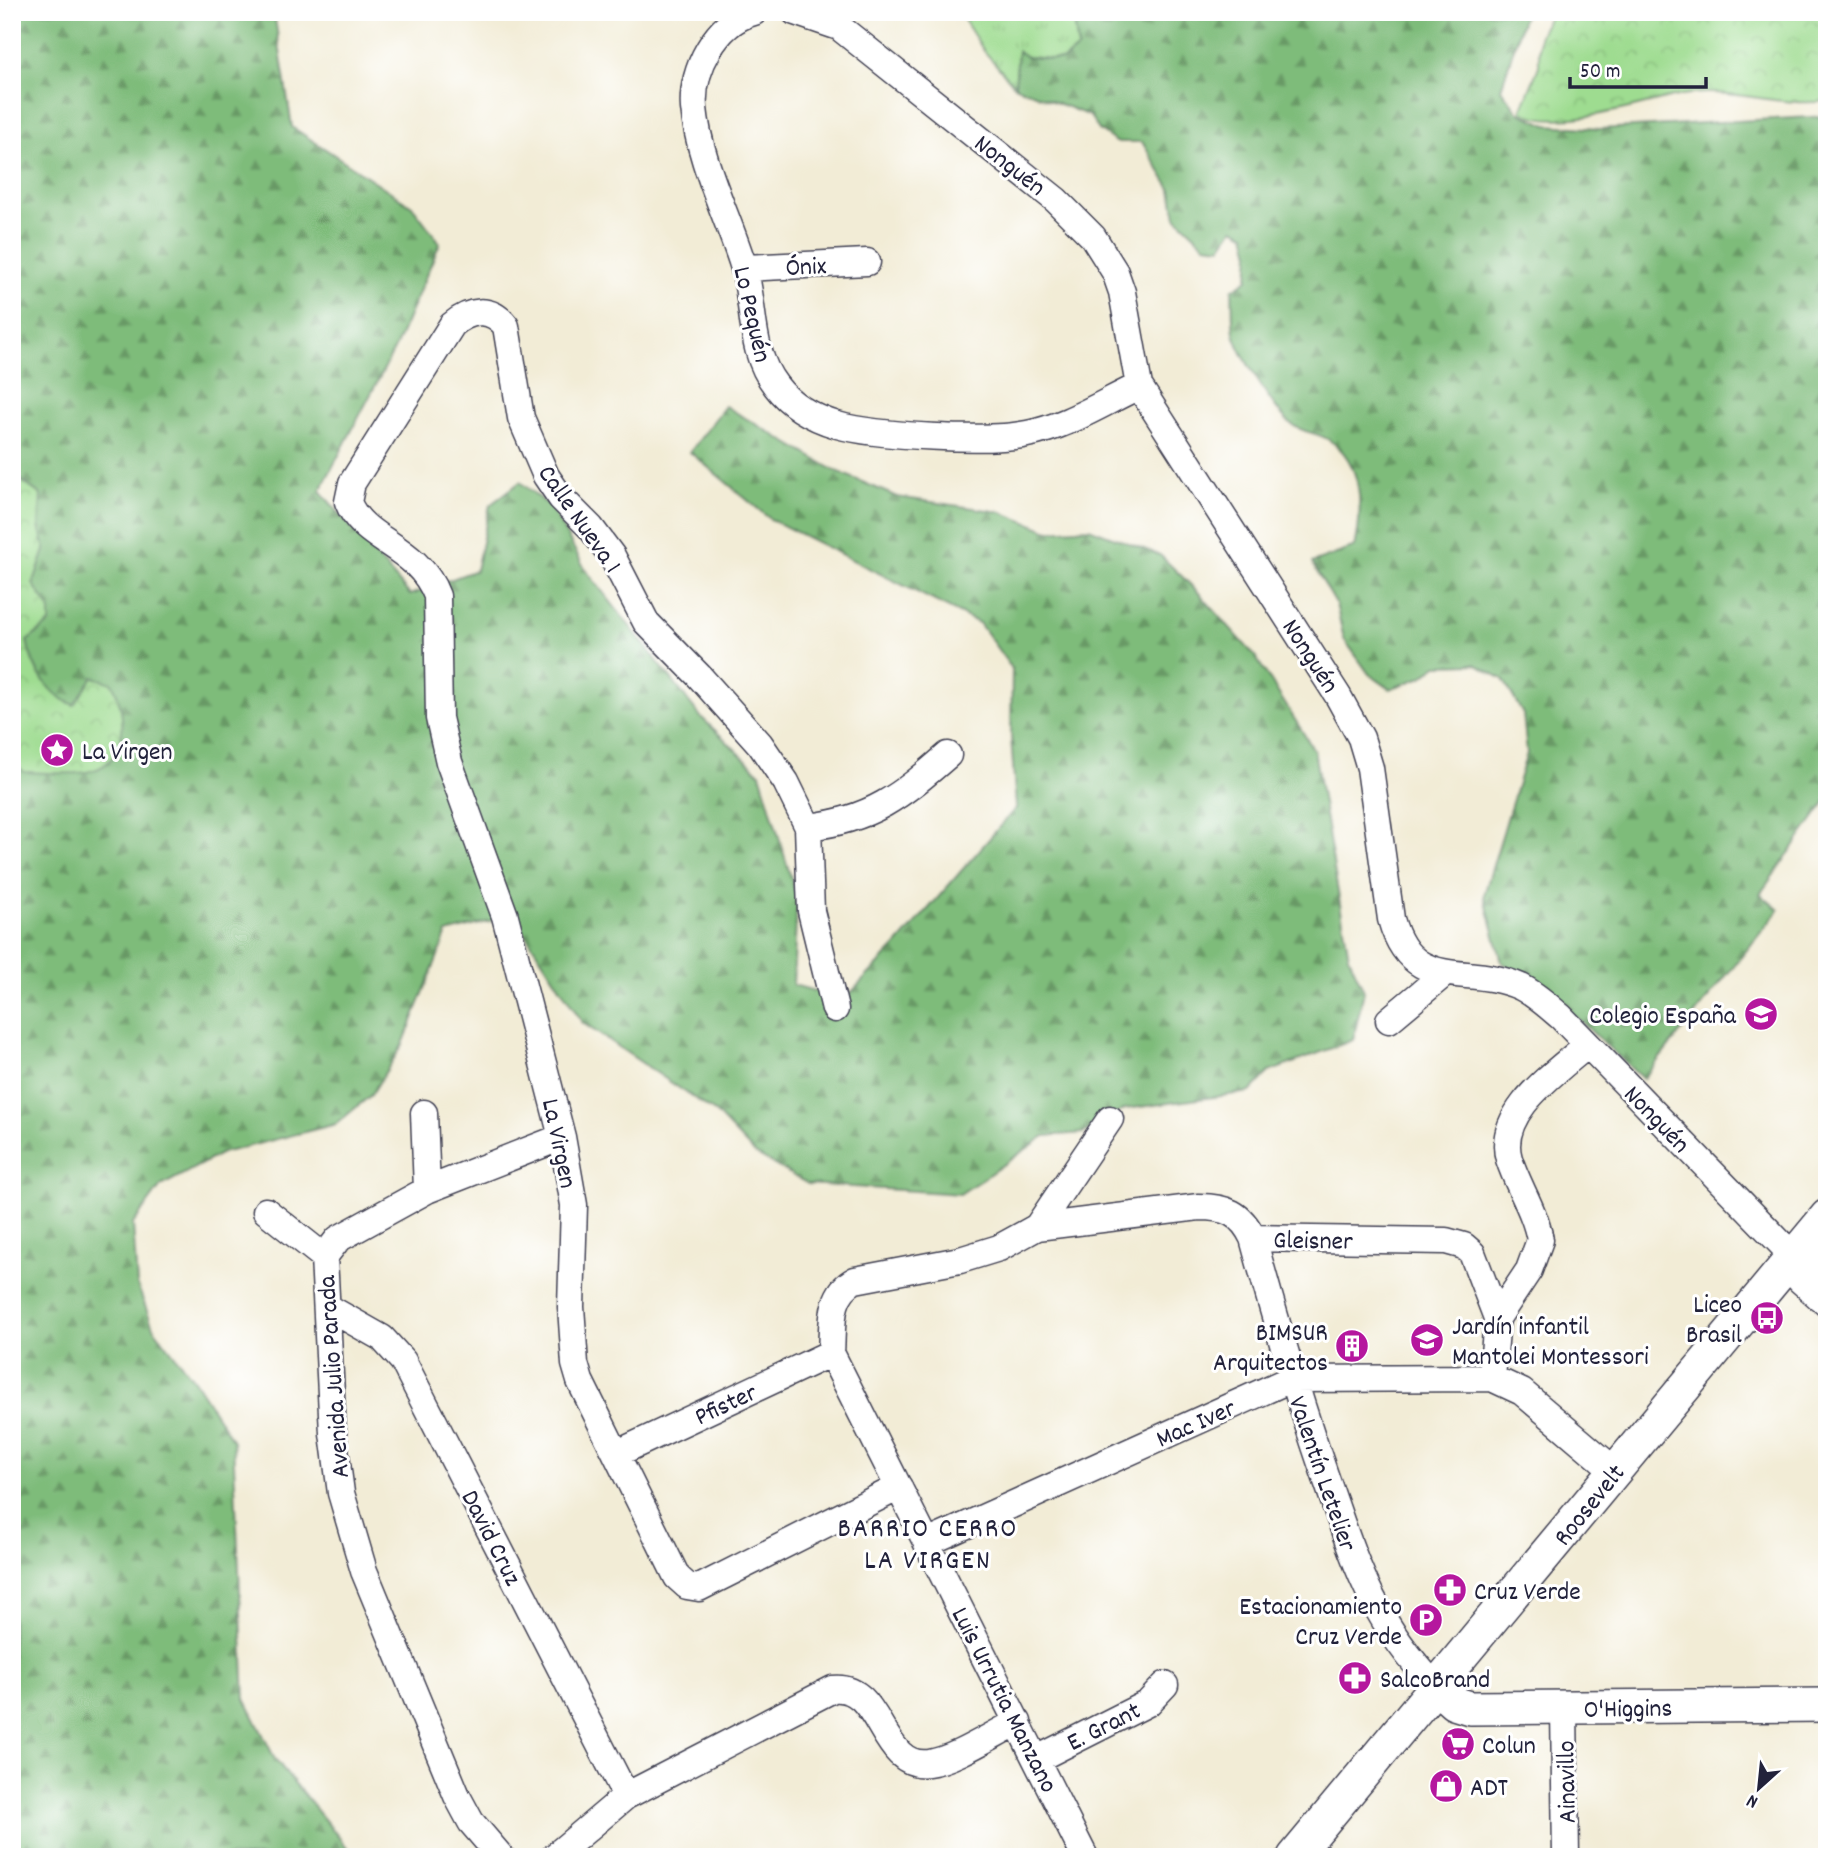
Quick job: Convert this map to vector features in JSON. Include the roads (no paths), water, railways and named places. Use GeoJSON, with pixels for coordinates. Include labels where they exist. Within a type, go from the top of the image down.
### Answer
{"type":"FeatureCollection","features":[{"type":"Feature","properties":{"kind":"main road","name":"Roosevelt"},"geometry":{"type":"LineString","coordinates":[[1294,1857],[1827,1216]]}},
{"type":"Feature","properties":{"kind":"main road"},"geometry":{"type":"LineString","coordinates":[[1793,1256],[1808,1260],[1827,1274]]}},
{"type":"Feature","properties":{"kind":"main road","name":"O'Higgins"},"geometry":{"type":"LineString","coordinates":[[1436,1687],[1454,1703],[1470,1708],[1827,1705]]}},
{"type":"Feature","properties":{"kind":"street","name":"Lo Pequén"},"geometry":{"type":"LineString","coordinates":[[754,12],[734,20],[710,46],[703,63],[694,107],[705,152],[744,268],[757,348],[765,370],[794,405],[836,425],[858,430],[979,438],[1027,435],[1139,386]]}},
{"type":"Feature","properties":{"kind":"street"},"geometry":{"type":"LineString","coordinates":[[795,12],[838,19]]}},
{"type":"Feature","properties":{"kind":"street","name":"Nonguén"},"geometry":{"type":"LineString","coordinates":[[838,19],[1056,200],[1093,237],[1115,272],[1122,292],[1139,386],[1338,696],[1361,738],[1374,790],[1395,932],[1419,965],[1444,974],[1484,978],[1521,988],[1561,1017],[1793,1256],[1800,1280],[1827,1304]]}},
{"type":"Feature","properties":{"kind":"street","name":"Ónix"},"geometry":{"type":"LineString","coordinates":[[744,268],[867,262]]}},
{"type":"Feature","properties":{"kind":"street","name":"Calle Nueva 1"},"geometry":{"type":"LineString","coordinates":[[348,492],[452,326],[470,313],[481,311],[500,318],[506,326],[521,418],[547,476],[561,498],[591,528],[612,556],[646,622],[760,744],[786,782],[808,827],[811,911],[835,1009]]}},
{"type":"Feature","properties":{"kind":"street","name":"La Virgen"},"geometry":{"type":"LineString","coordinates":[[348,492],[348,502],[356,517],[411,556],[432,582],[437,596],[440,617],[439,718],[446,751],[505,916],[562,1137],[574,1205],[571,1307],[575,1364],[590,1401],[677,1577],[687,1586],[699,1588],[899,1487]]}},
{"type":"Feature","properties":{"kind":"street"},"geometry":{"type":"LineString","coordinates":[[808,827],[854,820],[885,806],[948,755]]}},
{"type":"Feature","properties":{"kind":"street"},"geometry":{"type":"LineString","coordinates":[[1389,1020],[1444,974]]}},
{"type":"Feature","properties":{"kind":"street"},"geometry":{"type":"LineString","coordinates":[[1497,1318],[1529,1270],[1540,1240],[1508,1156],[1511,1128],[1532,1094],[1587,1045]]}},
{"type":"Feature","properties":{"kind":"street"},"geometry":{"type":"LineString","coordinates":[[424,1113],[427,1191]]}},
{"type":"Feature","properties":{"kind":"street","name":"Gleisner"},"geometry":{"type":"LineString","coordinates":[[1037,1227],[1110,1119]]}},
{"type":"Feature","properties":{"kind":"street","name":"Avenida Julio Parada"},"geometry":{"type":"LineString","coordinates":[[500,1857],[471,1822],[457,1796],[364,1571],[349,1524],[333,1433],[329,1308],[324,1257],[338,1239],[427,1191],[562,1137]]}},
{"type":"Feature","properties":{"kind":"street","name":"Gleisner"},"geometry":{"type":"LineString","coordinates":[[831,1353],[836,1300],[848,1284],[960,1260],[999,1248],[1037,1227],[1221,1207],[1246,1223],[1253,1238],[1433,1241],[1464,1245],[1472,1253],[1497,1318],[1492,1378]]}},
{"type":"Feature","properties":{"kind":"street"},"geometry":{"type":"LineString","coordinates":[[266,1211],[324,1257]]}},
{"type":"Feature","properties":{"kind":"street","name":"Valentín Letelier"},"geometry":{"type":"LineString","coordinates":[[1253,1238],[1292,1379],[1367,1594],[1393,1638],[1436,1687]]}},
{"type":"Feature","properties":{"kind":"street","name":"David Cruz"},"geometry":{"type":"LineString","coordinates":[[329,1308],[366,1327],[393,1348],[403,1361],[626,1796]]}},
{"type":"Feature","properties":{"kind":"street","name":"Pfister"},"geometry":{"type":"LineString","coordinates":[[618,1453],[831,1353]]}},
{"type":"Feature","properties":{"kind":"street","name":"Luis Urrutia Manzano"},"geometry":{"type":"LineString","coordinates":[[831,1353],[1085,1857]]}},
{"type":"Feature","properties":{"kind":"street","name":"Mac Iver"},"geometry":{"type":"LineString","coordinates":[[928,1543],[1292,1379],[1492,1378],[1522,1392],[1615,1471]]}},
{"type":"Feature","properties":{"kind":"street","name":"E. Grant"},"geometry":{"type":"LineString","coordinates":[[1037,1759],[1154,1699],[1165,1685]]}},
{"type":"Feature","properties":{"kind":"street"},"geometry":{"type":"LineString","coordinates":[[554,1857],[626,1796],[834,1689],[841,1688],[857,1694],[901,1754],[915,1762],[939,1760],[1018,1722]]}},
{"type":"Feature","properties":{"kind":"street","name":"Ainavillo"},"geometry":{"type":"LineString","coordinates":[[1564,1708],[1566,1857]]}},
{"type":"Feature","properties":{"kind":"place","name":"La Virgen"},"geometry":{"type":"Point","coordinates":[57,750]}},
{"type":"Feature","properties":{"kind":"place","name":"Colegio España"},"geometry":{"type":"Point","coordinates":[1761,1014]}},
{"type":"Feature","properties":{"kind":"place","name":"Liceo Brasil"},"geometry":{"type":"Point","coordinates":[1767,1318]}},
{"type":"Feature","properties":{"kind":"place","name":"Jardín infantil Mantolei Montessori"},"geometry":{"type":"Point","coordinates":[1427,1340]}},
{"type":"Feature","properties":{"kind":"place","name":"BIMSUR Arquitectos"},"geometry":{"type":"Point","coordinates":[1352,1346]}},
{"type":"Feature","properties":{"kind":"place","name":"Cruz Verde"},"geometry":{"type":"Point","coordinates":[1450,1590]}},
{"type":"Feature","properties":{"kind":"place","name":"Estacionamiento Cruz Verde"},"geometry":{"type":"Point","coordinates":[1426,1620]}},
{"type":"Feature","properties":{"kind":"place","name":"SalcoBrand"},"geometry":{"type":"Point","coordinates":[1355,1678]}},
{"type":"Feature","properties":{"kind":"place","name":"Colun"},"geometry":{"type":"Point","coordinates":[1458,1744]}},
{"type":"Feature","properties":{"kind":"place","name":"ADT"},"geometry":{"type":"Point","coordinates":[1446,1786]}},
{"type":"Feature","properties":{"kind":"district","name":"BARRIO CERRO LA VIRGEN"},"geometry":{"type":"Point","coordinates":[928,1542]}}]}
